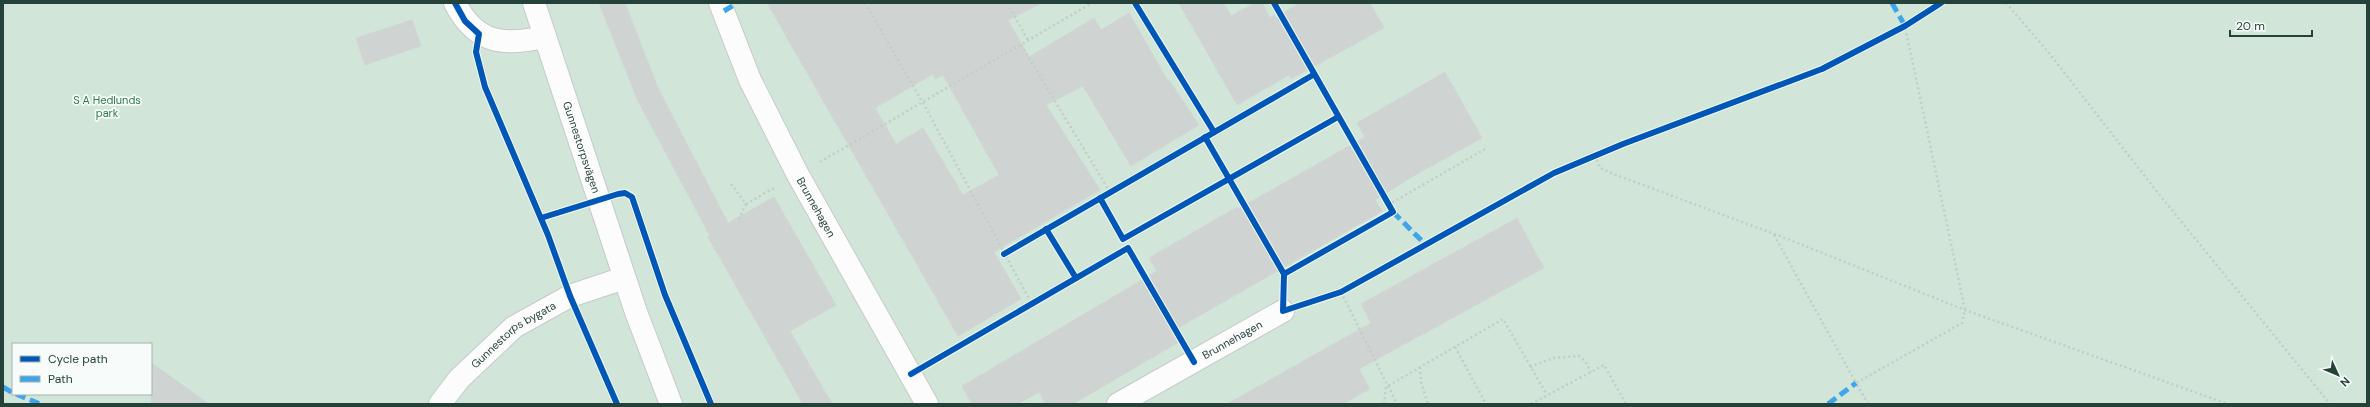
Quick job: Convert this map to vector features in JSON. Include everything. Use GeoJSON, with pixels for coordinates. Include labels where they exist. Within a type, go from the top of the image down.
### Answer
{"type":"FeatureCollection","features":[{"type":"Feature","properties":{"kind":"street"},"geometry":{"type":"LineString","coordinates":[[455,3],[465,21],[479,34],[495,41],[525,42],[545,37]]}},
{"type":"Feature","properties":{"kind":"street","name":"Gunnestorpsvägen"},"geometry":{"type":"LineString","coordinates":[[534,3],[624,278],[671,404]]}},
{"type":"Feature","properties":{"kind":"street","name":"Brunnehagen"},"geometry":{"type":"LineString","coordinates":[[720,3],[750,80],[798,175],[927,404]]}},
{"type":"Feature","properties":{"kind":"street","name":"Gunnestorps bygata"},"geometry":{"type":"LineString","coordinates":[[440,404],[459,378],[514,327],[570,296],[624,278]]}},
{"type":"Feature","properties":{"kind":"street","name":"Brunnehagen"},"geometry":{"type":"LineString","coordinates":[[1118,404],[1284,312]]}},
{"type":"Feature","properties":{"kind":"path"},"geometry":{"type":"LineString","coordinates":[[865,3],[923,103],[1032,304]]}},
{"type":"Feature","properties":{"kind":"path"},"geometry":{"type":"LineString","coordinates":[[1007,3],[1028,40]]}},
{"type":"Feature","properties":{"kind":"path"},"geometry":{"type":"LineString","coordinates":[[739,219],[746,204],[923,103],[1092,3]]}},
{"type":"Feature","properties":{"kind":"path"},"geometry":{"type":"LineString","coordinates":[[2006,3],[2049,53],[2158,193],[2330,404]]}},
{"type":"Feature","properties":{"kind":"path"},"geometry":{"type":"LineString","coordinates":[[1856,383],[1962,323],[1965,310],[1905,26]]}},
{"type":"Feature","properties":{"kind":"path"},"geometry":{"type":"LineString","coordinates":[[1021,45],[1110,192]]}},
{"type":"Feature","properties":{"kind":"path"},"geometry":{"type":"LineString","coordinates":[[1388,205],[1485,149]]}},
{"type":"Feature","properties":{"kind":"path"},"geometry":{"type":"LineString","coordinates":[[1595,154],[1600,168],[1774,234],[1965,310],[2228,404]]}},
{"type":"Feature","properties":{"kind":"path"},"geometry":{"type":"LineString","coordinates":[[731,184],[746,204]]}},
{"type":"Feature","properties":{"kind":"path"},"geometry":{"type":"LineString","coordinates":[[1774,234],[1868,404]]}},
{"type":"Feature","properties":{"kind":"path"},"geometry":{"type":"LineString","coordinates":[[1341,292],[1386,386],[1397,404]]}},
{"type":"Feature","properties":{"kind":"path"},"geometry":{"type":"LineString","coordinates":[[1386,386],[1503,319],[1547,395]]}},
{"type":"Feature","properties":{"kind":"path"},"geometry":{"type":"LineString","coordinates":[[1455,347],[1486,404]]}},
{"type":"Feature","properties":{"kind":"path"},"geometry":{"type":"LineString","coordinates":[[1530,367],[1553,358],[1579,356],[1585,361],[1591,372]]}},
{"type":"Feature","properties":{"kind":"path"},"geometry":{"type":"LineString","coordinates":[[1531,404],[1604,365],[1626,404]]}},
{"type":"Feature","properties":{"kind":"path"},"geometry":{"type":"LineString","coordinates":[[1420,367],[1421,382],[1428,404]]}},
{"type":"Feature","properties":{"kind":"path"},"geometry":{"type":"LineString","coordinates":[[1384,404],[1386,386]]}},
{"type":"Feature","properties":{"kind":"green space","name":"S A Hedlunds park"},"geometry":{"type":"Polygon","coordinates":[[[3,3],[2367,3],[2367,404],[3,404],[3,3]]]}},
{"type":"Feature","properties":{"kind":"building"},"geometry":{"type":"Polygon","coordinates":[[[599,3],[625,3],[658,88],[728,223],[774,197],[836,305],[790,331],[832,404],[803,404],[708,237],[710,236],[637,99],[599,3]]]}},
{"type":"Feature","properties":{"kind":"building"},"geometry":{"type":"Polygon","coordinates":[[[767,3],[1042,3],[1008,20],[1029,57],[1094,18],[1101,30],[1129,13],[1168,81],[1169,80],[1199,125],[1131,166],[1083,86],[1046,105],[1100,190],[994,252],[1021,299],[958,336],[767,3]],[[933,74],[875,108],[896,144],[923,128],[963,195],[999,175],[943,75],[935,79],[933,74]]]}},
{"type":"Feature","properties":{"kind":"building"},"geometry":{"type":"Polygon","coordinates":[[[1179,3],[1224,3],[1231,16],[1255,3],[1262,3],[1270,18],[1274,15],[1276,18],[1299,3],[1370,3],[1384,28],[1291,79],[1289,75],[1237,105],[1179,3]]]}},
{"type":"Feature","properties":{"kind":"building"},"geometry":{"type":"Polygon","coordinates":[[[412,20],[421,46],[365,65],[356,38],[412,20]]]}},
{"type":"Feature","properties":{"kind":"building"},"geometry":{"type":"Polygon","coordinates":[[[1445,72],[1482,138],[1415,175],[1375,200],[1382,211],[1171,332],[1177,343],[1073,404],[1046,404],[1039,392],[1018,404],[972,404],[962,386],[1157,271],[1149,258],[1237,207],[1238,209],[1365,137],[1357,123],[1445,72]]]}},
{"type":"Feature","properties":{"kind":"building"},"geometry":{"type":"Polygon","coordinates":[[[1517,218],[1544,268],[1359,369],[1370,389],[1343,404],[1227,404],[1371,323],[1361,304],[1517,218]]]}},
{"type":"Feature","properties":{"kind":"building"},"geometry":{"type":"Polygon","coordinates":[[[152,364],[209,404],[151,404],[152,364]]]}},
{"type":"Feature","properties":{"kind":"marked path"},"geometry":{"type":"LineString","coordinates":[[724,11],[737,3]]}},
{"type":"Feature","properties":{"kind":"marked path"},"geometry":{"type":"LineString","coordinates":[[1892,3],[1905,26]]}},
{"type":"Feature","properties":{"kind":"marked path"},"geometry":{"type":"LineString","coordinates":[[1393,212],[1425,244]]}},
{"type":"Feature","properties":{"kind":"marked path"},"geometry":{"type":"LineString","coordinates":[[1828,404],[1856,383]]}},
{"type":"Feature","properties":{"kind":"marked path"},"geometry":{"type":"LineString","coordinates":[[3,387],[12,392]]}},
{"type":"Feature","properties":{"kind":"marked path"},"geometry":{"type":"LineString","coordinates":[[18,395],[40,404]]}},
{"type":"Feature","properties":{"kind":"cycle path"},"geometry":{"type":"LineString","coordinates":[[455,3],[465,21],[479,34],[476,52],[485,87],[548,235],[570,296],[617,404]]}},
{"type":"Feature","properties":{"kind":"cycle path"},"geometry":{"type":"LineString","coordinates":[[1135,3],[1214,132]]}},
{"type":"Feature","properties":{"kind":"cycle path"},"geometry":{"type":"LineString","coordinates":[[1274,3],[1393,212],[1284,274]]}},
{"type":"Feature","properties":{"kind":"cycle path"},"geometry":{"type":"LineString","coordinates":[[1205,137],[1284,274],[1283,311],[1341,292],[1554,173],[1623,144],[1822,69],[1905,26],[1941,3]]}},
{"type":"Feature","properties":{"kind":"cycle path"},"geometry":{"type":"LineString","coordinates":[[1004,254],[1313,75]]}},
{"type":"Feature","properties":{"kind":"cycle path"},"geometry":{"type":"LineString","coordinates":[[1100,198],[1123,239],[1338,117]]}},
{"type":"Feature","properties":{"kind":"cycle path"},"geometry":{"type":"LineString","coordinates":[[541,218],[618,194],[625,193],[632,197],[665,295],[711,404]]}},
{"type":"Feature","properties":{"kind":"cycle path"},"geometry":{"type":"LineString","coordinates":[[1046,229],[1076,278]]}},
{"type":"Feature","properties":{"kind":"cycle path"},"geometry":{"type":"LineString","coordinates":[[911,374],[1128,248],[1194,362]]}}]}
